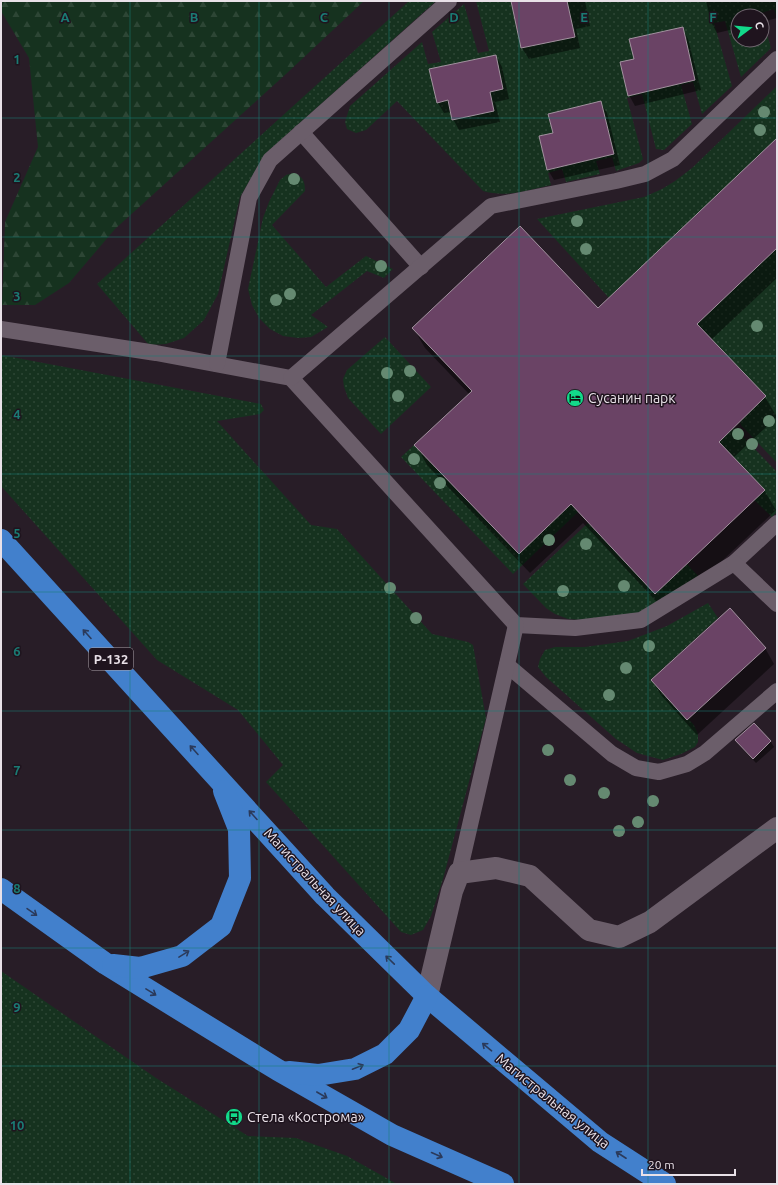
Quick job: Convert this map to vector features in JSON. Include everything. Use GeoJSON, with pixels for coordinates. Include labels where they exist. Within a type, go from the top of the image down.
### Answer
{"type":"FeatureCollection","features":[{"type":"Feature","properties":{"kind":"highway","name":"Магистральная улица"},"geometry":{"type":"LineString","coordinates":[[1,540],[325,896],[427,996],[600,1142],[665,1184]]}},
{"type":"Feature","properties":{"kind":"highway","name":"Р-132"},"geometry":{"type":"LineString","coordinates":[[1,889],[106,964],[140,968],[182,956],[221,926],[240,878],[238,829],[220,779]]}},
{"type":"Feature","properties":{"kind":"highway"},"geometry":{"type":"LineString","coordinates":[[106,964],[278,1070],[392,1135],[504,1184]]}},
{"type":"Feature","properties":{"kind":"highway"},"geometry":{"type":"LineString","coordinates":[[278,1070],[318,1075],[355,1069],[385,1054],[409,1030],[427,996]]}},
{"type":"Feature","properties":{"kind":"street"},"geometry":{"type":"LineString","coordinates":[[427,996],[452,891],[459,873],[496,868],[530,876],[589,930],[619,937],[650,922],[777,828]]}},
{"type":"Feature","properties":{"kind":"lane"},"geometry":{"type":"LineString","coordinates":[[217,364],[249,198],[270,160],[449,1]]}},
{"type":"Feature","properties":{"kind":"lane"},"geometry":{"type":"LineString","coordinates":[[291,378],[491,206],[645,174],[673,159],[777,59]]}},
{"type":"Feature","properties":{"kind":"lane"},"geometry":{"type":"LineString","coordinates":[[301,132],[421,267]]}},
{"type":"Feature","properties":{"kind":"lane"},"geometry":{"type":"LineString","coordinates":[[1,329],[217,364],[291,378],[516,625],[575,628],[641,620],[734,563],[777,523]]}},
{"type":"Feature","properties":{"kind":"lane"},"geometry":{"type":"LineString","coordinates":[[734,563],[777,604]]}},
{"type":"Feature","properties":{"kind":"lane"},"geometry":{"type":"LineString","coordinates":[[459,873],[516,625]]}},
{"type":"Feature","properties":{"kind":"lane"},"geometry":{"type":"LineString","coordinates":[[507,665],[612,754],[636,768],[659,772],[687,764],[705,753],[777,690]]}},
{"type":"Feature","properties":{"kind":"green space"},"geometry":{"type":"Polygon","coordinates":[[[1,1],[364,1],[115,229],[69,283],[35,305],[2,305],[5,222],[38,147],[29,58],[1,11],[1,1]]]}},
{"type":"Feature","properties":{"kind":"green space"},"geometry":{"type":"Polygon","coordinates":[[[409,1],[436,1],[265,154],[240,197],[218,294],[204,320],[184,338],[166,344],[149,345],[97,284],[409,1]]]}},
{"type":"Feature","properties":{"kind":"green space"},"geometry":{"type":"Polygon","coordinates":[[[476,1],[777,1],[777,18],[774,9],[770,10],[770,8],[730,8],[730,38],[725,21],[714,23],[732,86],[702,114],[693,82],[681,85],[692,124],[664,150],[656,149],[642,94],[627,98],[643,159],[639,163],[616,171],[612,157],[596,161],[600,174],[566,182],[562,169],[548,173],[551,185],[526,191],[500,194],[483,191],[397,101],[366,130],[356,133],[347,129],[345,122],[350,106],[422,42],[428,64],[441,62],[432,32],[464,4],[478,53],[489,51],[476,1]]]}},
{"type":"Feature","properties":{"kind":"green space"},"geometry":{"type":"Polygon","coordinates":[[[770,44],[771,48],[741,77],[733,48],[770,48],[770,44]]]}},
{"type":"Feature","properties":{"kind":"green space"},"geometry":{"type":"Polygon","coordinates":[[[777,86],[777,138],[609,298],[537,219],[644,197],[662,189],[692,168],[777,86]]]}},
{"type":"Feature","properties":{"kind":"green space"},"geometry":{"type":"Polygon","coordinates":[[[293,173],[303,179],[305,191],[272,225],[326,287],[366,256],[393,269],[384,278],[367,271],[311,315],[328,327],[311,337],[298,338],[283,336],[270,329],[259,318],[252,305],[248,289],[263,218],[269,202],[280,180],[286,175],[293,173]]]}},
{"type":"Feature","properties":{"kind":"green space"},"geometry":{"type":"Polygon","coordinates":[[[777,248],[777,463],[741,425],[740,421],[766,396],[697,324],[777,248]]]}},
{"type":"Feature","properties":{"kind":"green space"},"geometry":{"type":"Polygon","coordinates":[[[385,337],[431,387],[381,434],[348,398],[343,379],[347,370],[385,337]]]}},
{"type":"Feature","properties":{"kind":"green space"},"geometry":{"type":"Polygon","coordinates":[[[1,355],[261,404],[264,410],[260,414],[217,421],[311,525],[337,529],[432,634],[468,642],[473,645],[486,718],[443,879],[431,916],[423,930],[411,935],[401,932],[266,782],[283,765],[238,710],[157,660],[1,486],[1,355]]]}},
{"type":"Feature","properties":{"kind":"green space"},"geometry":{"type":"Polygon","coordinates":[[[719,412],[777,472],[777,512],[772,517],[754,500],[765,490],[704,426],[719,412]]]}},
{"type":"Feature","properties":{"kind":"green space"},"geometry":{"type":"Polygon","coordinates":[[[414,445],[518,554],[571,505],[578,512],[513,574],[401,457],[414,445]]]}},
{"type":"Feature","properties":{"kind":"green space"},"geometry":{"type":"Polygon","coordinates":[[[588,523],[655,594],[687,564],[700,578],[639,613],[584,620],[568,619],[555,614],[546,608],[523,584],[588,523]]]}},
{"type":"Feature","properties":{"kind":"green space"},"geometry":{"type":"Polygon","coordinates":[[[708,603],[718,618],[651,679],[694,725],[698,734],[698,742],[695,747],[681,754],[663,760],[637,753],[616,739],[546,677],[538,667],[545,650],[555,647],[585,647],[628,641],[667,626],[708,603]]]}},
{"type":"Feature","properties":{"kind":"green space"},"geometry":{"type":"Polygon","coordinates":[[[1,971],[156,1078],[248,1136],[296,1138],[347,1156],[397,1184],[1,1184],[1,971]]]}},
{"type":"Feature","properties":{"kind":"building"},"geometry":{"type":"Polygon","coordinates":[[[511,1],[567,1],[575,37],[521,48],[511,1]]]}},
{"type":"Feature","properties":{"kind":"building"},"geometry":{"type":"Polygon","coordinates":[[[683,27],[695,80],[628,96],[620,62],[634,59],[629,39],[683,27]]]}},
{"type":"Feature","properties":{"kind":"building"},"geometry":{"type":"Polygon","coordinates":[[[496,55],[503,89],[490,92],[494,111],[452,120],[448,100],[437,103],[429,69],[496,55]]]}},
{"type":"Feature","properties":{"kind":"building"},"geometry":{"type":"Polygon","coordinates":[[[601,101],[614,154],[547,170],[539,136],[553,133],[548,114],[601,101]]]}},
{"type":"Feature","properties":{"kind":"building"},"geometry":{"type":"Polygon","coordinates":[[[777,138],[777,248],[697,324],[766,396],[719,442],[765,490],[655,594],[571,504],[519,554],[414,445],[472,391],[412,328],[520,226],[598,308],[777,138]]]}},
{"type":"Feature","properties":{"kind":"building"},"geometry":{"type":"Polygon","coordinates":[[[730,608],[766,648],[687,720],[651,680],[730,608]]]}},
{"type":"Feature","properties":{"kind":"building"},"geometry":{"type":"Polygon","coordinates":[[[754,723],[771,741],[753,759],[735,740],[754,723]]]}},
{"type":"Feature","properties":{"kind":"place","name":"Сусанин парк"},"geometry":{"type":"Point","coordinates":[575,398]}},
{"type":"Feature","properties":{"kind":"place","name":"Стела «Кострома»"},"geometry":{"type":"Point","coordinates":[234,1117]}}]}
